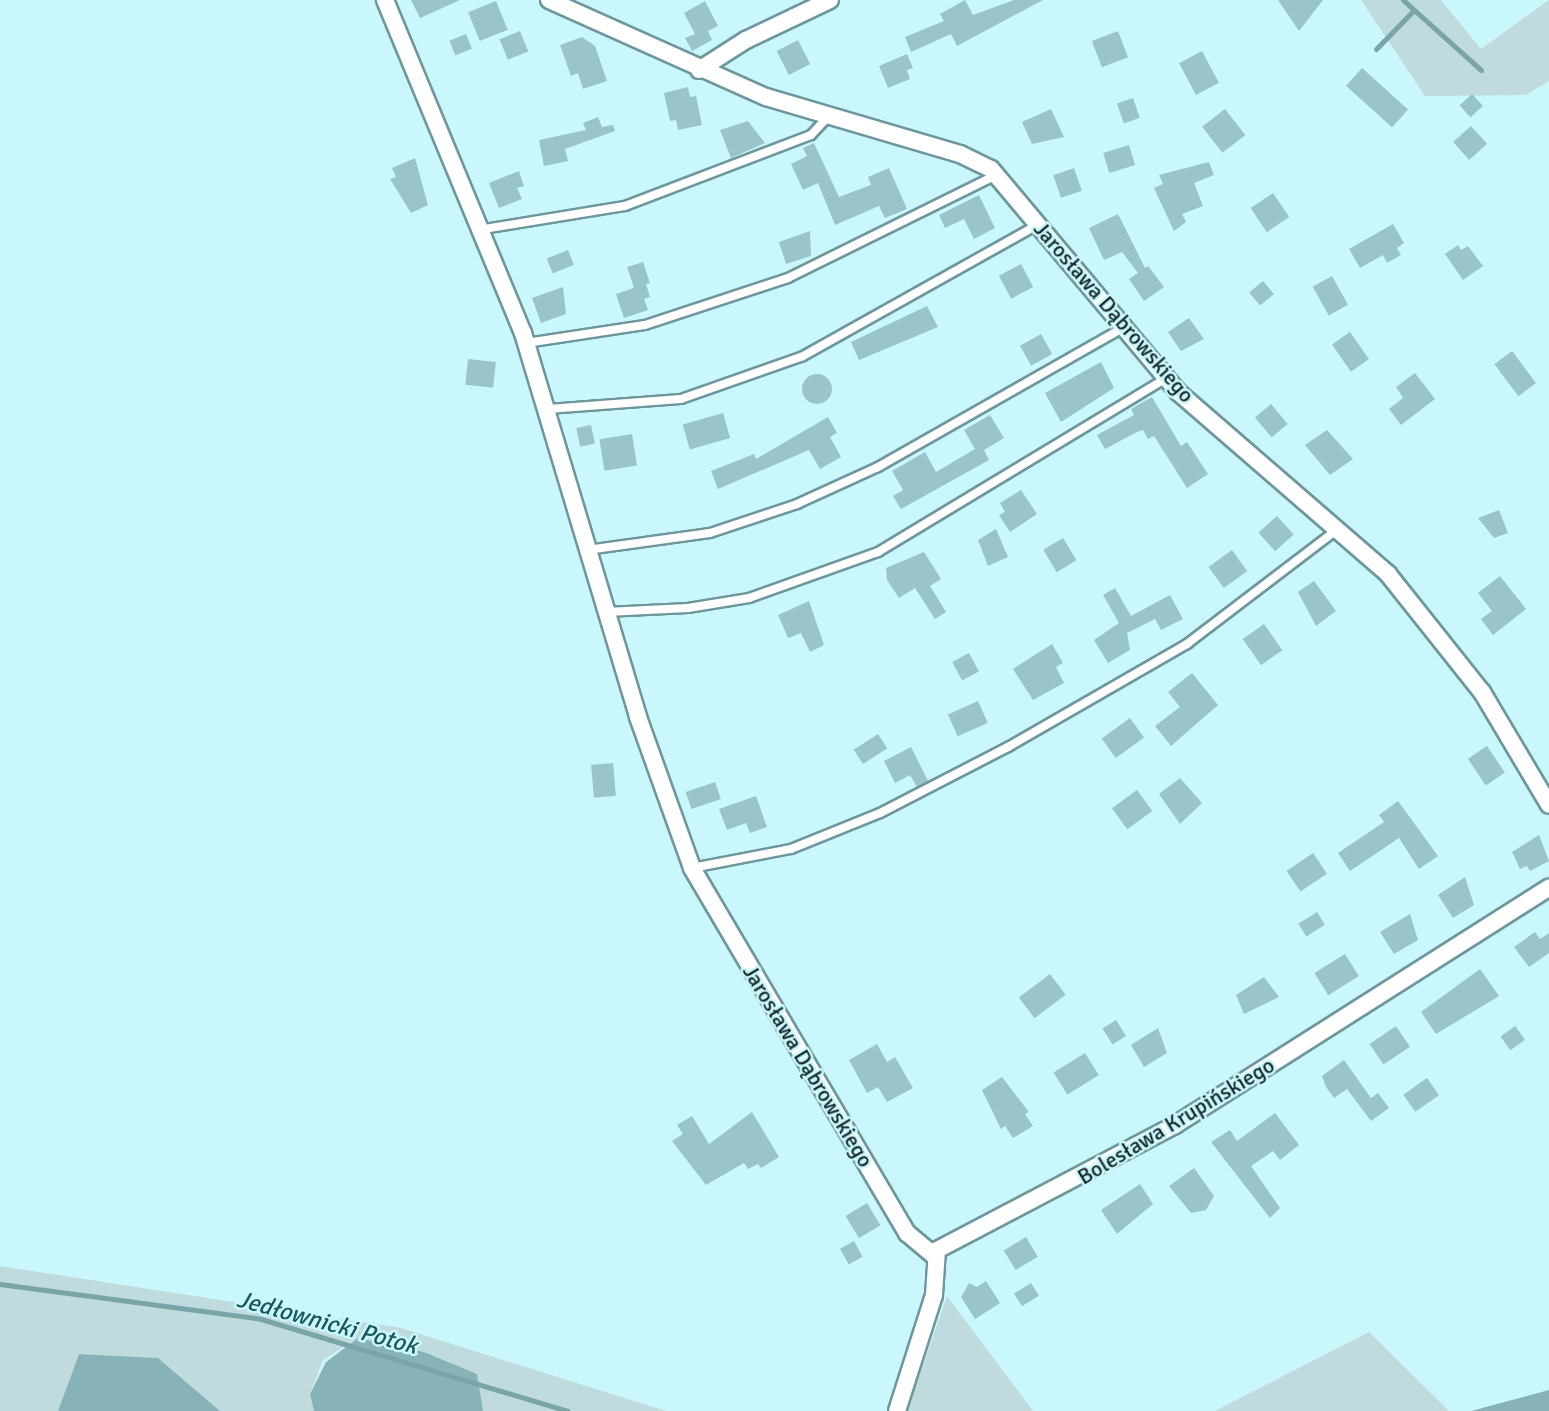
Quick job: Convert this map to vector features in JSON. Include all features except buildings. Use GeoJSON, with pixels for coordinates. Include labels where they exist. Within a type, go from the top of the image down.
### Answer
{"type":"FeatureCollection","features":[{"type":"Feature","properties":{"kind":"street","name":"Jarosława Dąbrowskiego"},"geometry":{"type":"LineString","coordinates":[[385,0],[484,229],[526,343],[548,409],[606,612],[692,868],[907,1233],[934,1256]]}},
{"type":"Feature","properties":{"kind":"street","name":"Jarosława Dąbrowskiego"},"geometry":{"type":"LineString","coordinates":[[549,0],[699,70],[829,116],[960,154],[996,175],[1166,378],[1340,527],[1448,645],[1549,806]]}},
{"type":"Feature","properties":{"kind":"street"},"geometry":{"type":"LineString","coordinates":[[699,70],[746,40],[830,0]]}},
{"type":"Feature","properties":{"kind":"street","name":"Bolesława Krupińskiego"},"geometry":{"type":"LineString","coordinates":[[934,1256],[1175,1125],[1549,888]]}},
{"type":"Feature","properties":{"kind":"street"},"geometry":{"type":"LineString","coordinates":[[897,1411],[934,1295],[934,1256]]}},
{"type":"Feature","properties":{"kind":"lane"},"geometry":{"type":"LineString","coordinates":[[484,229],[625,206],[811,135],[829,116]]}},
{"type":"Feature","properties":{"kind":"lane"},"geometry":{"type":"LineString","coordinates":[[526,343],[645,325],[788,278],[996,175]]}},
{"type":"Feature","properties":{"kind":"lane"},"geometry":{"type":"LineString","coordinates":[[548,409],[681,399],[803,356],[1039,224]]}},
{"type":"Feature","properties":{"kind":"lane"},"geometry":{"type":"LineString","coordinates":[[587,550],[710,533],[797,504],[878,467],[1123,328]]}},
{"type":"Feature","properties":{"kind":"lane"},"geometry":{"type":"LineString","coordinates":[[606,612],[688,608],[749,598],[878,552],[1166,378]]}},
{"type":"Feature","properties":{"kind":"lane"},"geometry":{"type":"LineString","coordinates":[[692,868],[791,849],[880,813],[1008,747],[1187,644],[1340,527]]}},
{"type":"Feature","properties":{"kind":"shaded area"},"geometry":{"type":"Polygon","coordinates":[[[1361,0],[1441,0],[1481,49],[1549,0],[1549,81],[1526,95],[1425,96],[1361,0]]]}},
{"type":"Feature","properties":{"kind":"shaded area"},"geometry":{"type":"Polygon","coordinates":[[[0,1266],[401,1328],[666,1411],[483,1411],[476,1374],[424,1352],[358,1338],[323,1360],[310,1394],[314,1411],[220,1411],[158,1358],[79,1354],[58,1411],[0,1411],[0,1266]]]}},
{"type":"Feature","properties":{"kind":"shaded area"},"geometry":{"type":"Polygon","coordinates":[[[947,1296],[1033,1411],[907,1411],[947,1296]]]}},
{"type":"Feature","properties":{"kind":"shaded area"},"geometry":{"type":"Polygon","coordinates":[[[1369,1332],[1449,1411],[1215,1411],[1369,1332]]]}},
{"type":"Feature","properties":{"kind":"shaded area"},"geometry":{"type":"Polygon","coordinates":[[[358,1338],[424,1352],[477,1374],[483,1411],[314,1411],[310,1394],[326,1362],[358,1338]]]}},
{"type":"Feature","properties":{"kind":"shaded area"},"geometry":{"type":"Polygon","coordinates":[[[79,1354],[158,1358],[220,1411],[58,1411],[79,1354]]]}},
{"type":"Feature","properties":{"kind":"shaded area"},"geometry":{"type":"Polygon","coordinates":[[[1549,1390],[1549,1411],[1471,1411],[1549,1390]]]}},
{"type":"Feature","properties":{"kind":"waterway"},"geometry":{"type":"LineString","coordinates":[[1403,0],[1481,70]]}},
{"type":"Feature","properties":{"kind":"waterway"},"geometry":{"type":"LineString","coordinates":[[1376,49],[1414,10]]}},
{"type":"Feature","properties":{"kind":"waterway","name":"Jedłownicki Potok"},"geometry":{"type":"LineString","coordinates":[[0,1284],[261,1319],[568,1411]]}}]}
